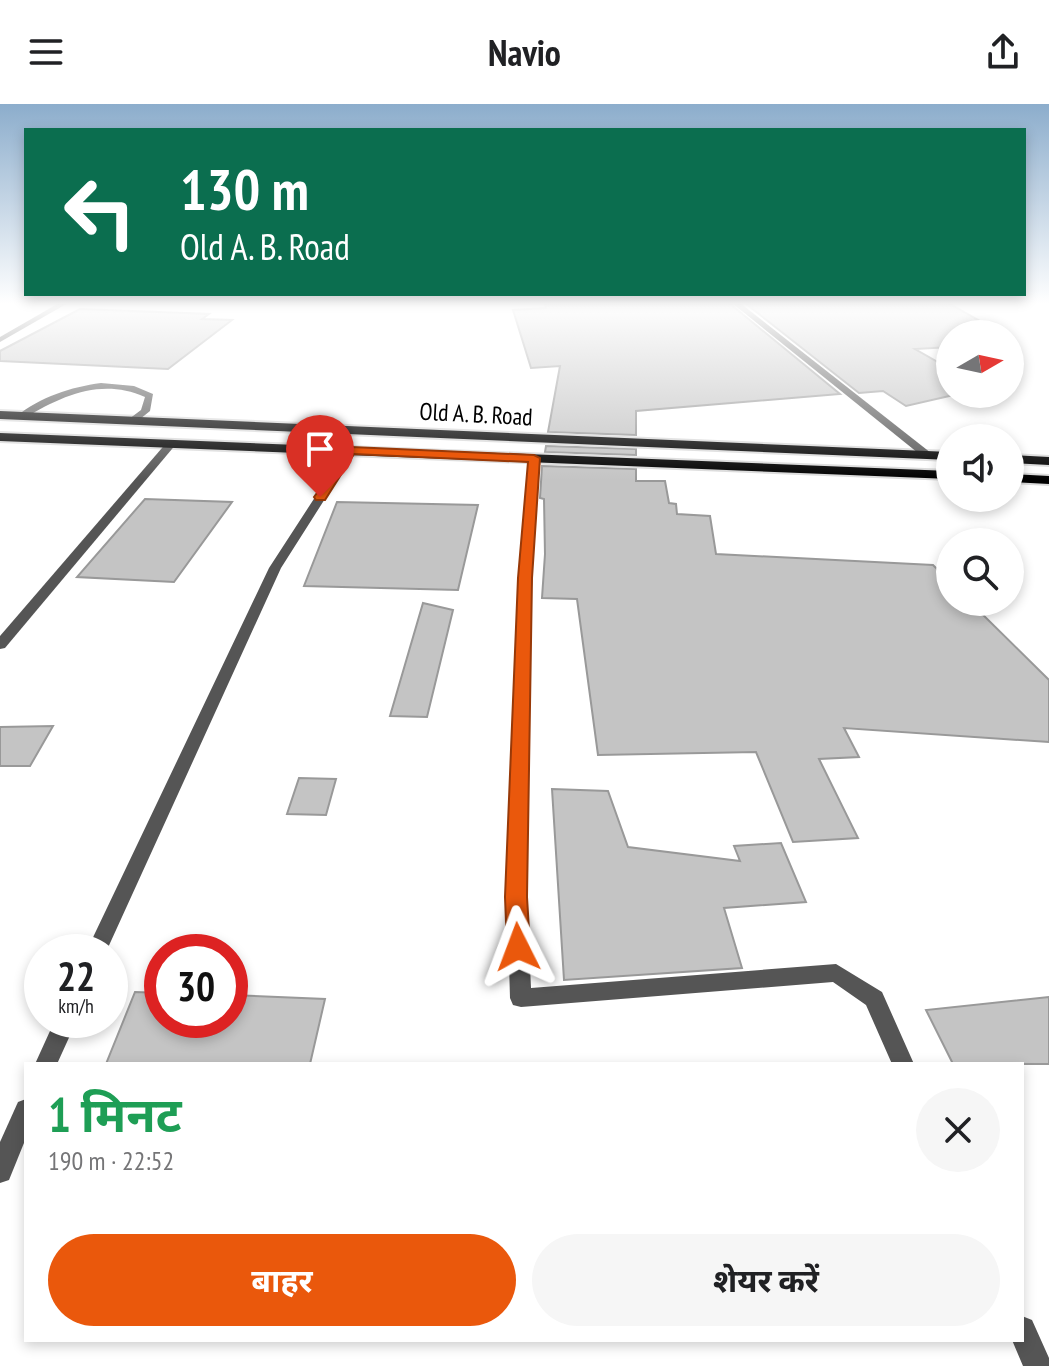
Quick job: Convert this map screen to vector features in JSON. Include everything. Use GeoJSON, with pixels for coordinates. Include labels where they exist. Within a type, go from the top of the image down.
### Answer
{"type":"FeatureCollection","features":[{"type":"Feature","properties":{"kind":"main road","name":"Old A. B. Road"},"geometry":{"type":"LineString","coordinates":[[0,415],[936,455]]}},
{"type":"Feature","properties":{"kind":"main road","name":"Old A. B. Road"},"geometry":{"type":"LineString","coordinates":[[0,437],[936,474]]}},
{"type":"Feature","properties":{"kind":"main road"},"geometry":{"type":"LineString","coordinates":[[1024,460],[1049,461]]}},
{"type":"Feature","properties":{"kind":"main road"},"geometry":{"type":"LineString","coordinates":[[1024,479],[1049,480]]}},
{"type":"Feature","properties":{"kind":"street"},"geometry":{"type":"LineString","coordinates":[[809,362],[927,455]]}},
{"type":"Feature","properties":{"kind":"street"},"geometry":{"type":"LineString","coordinates":[[22,416],[68,390],[117,388],[150,396],[145,411],[132,421]]}},
{"type":"Feature","properties":{"kind":"street"},"geometry":{"type":"LineString","coordinates":[[0,645],[172,443]]}},
{"type":"Feature","properties":{"kind":"street"},"geometry":{"type":"LineString","coordinates":[[104,934],[275,568],[351,450]]}},
{"type":"Feature","properties":{"kind":"street"},"geometry":{"type":"LineString","coordinates":[[534,458],[525,578],[516,897],[521,998],[836,973],[874,999],[902,1062]]}},
{"type":"Feature","properties":{"kind":"street"},"geometry":{"type":"LineString","coordinates":[[47,1062],[58,1038]]}},
{"type":"Feature","properties":{"kind":"street"},"geometry":{"type":"LineString","coordinates":[[0,1171],[24,1115]]}},
{"type":"Feature","properties":{"kind":"street"},"geometry":{"type":"LineString","coordinates":[[1024,1334],[1038,1366]]}},
{"type":"Feature","properties":{"kind":"building"},"geometry":{"type":"Polygon","coordinates":[[[19,362],[177,362],[168,369],[19,362]]]}},
{"type":"Feature","properties":{"kind":"building"},"geometry":{"type":"Polygon","coordinates":[[[529,362],[801,362],[840,394],[636,411],[636,435],[548,432],[560,366],[531,368],[529,362]]]}},
{"type":"Feature","properties":{"kind":"building"},"geometry":{"type":"Polygon","coordinates":[[[820,362],[936,362],[936,399],[906,406],[883,391],[859,393],[820,362]]]}},
{"type":"Feature","properties":{"kind":"building"},"geometry":{"type":"Polygon","coordinates":[[[546,446],[636,449],[636,455],[545,452],[546,446]]]}},
{"type":"Feature","properties":{"kind":"building"},"geometry":{"type":"Polygon","coordinates":[[[542,466],[636,469],[636,481],[665,481],[669,503],[676,504],[677,514],[710,516],[716,554],[933,565],[936,568],[936,616],[984,616],[1049,680],[1049,742],[844,728],[859,757],[819,759],[858,838],[793,842],[756,752],[598,755],[577,599],[542,598],[544,499],[540,498],[542,466]]]}},
{"type":"Feature","properties":{"kind":"building"},"geometry":{"type":"Polygon","coordinates":[[[145,499],[232,502],[174,582],[77,577],[145,499]]]}},
{"type":"Feature","properties":{"kind":"building"},"geometry":{"type":"Polygon","coordinates":[[[337,502],[478,505],[458,590],[304,586],[337,502]]]}},
{"type":"Feature","properties":{"kind":"building"},"geometry":{"type":"Polygon","coordinates":[[[423,603],[453,610],[427,717],[390,716],[423,603]]]}},
{"type":"Feature","properties":{"kind":"building"},"geometry":{"type":"Polygon","coordinates":[[[53,726],[30,766],[0,766],[0,727],[53,726]]]}},
{"type":"Feature","properties":{"kind":"building"},"geometry":{"type":"Polygon","coordinates":[[[299,778],[336,779],[326,815],[287,814],[299,778]]]}},
{"type":"Feature","properties":{"kind":"building"},"geometry":{"type":"Polygon","coordinates":[[[552,789],[608,791],[628,847],[740,861],[734,846],[781,843],[806,902],[724,908],[742,968],[564,980],[552,789]]]}},
{"type":"Feature","properties":{"kind":"building"},"geometry":{"type":"Polygon","coordinates":[[[135,992],[144,992],[144,1038],[248,1038],[248,996],[325,999],[310,1062],[107,1062],[116,1038],[128,1038],[128,1009],[135,992]]]}},
{"type":"Feature","properties":{"kind":"building"},"geometry":{"type":"Polygon","coordinates":[[[1049,997],[1049,1064],[952,1062],[926,1010],[1049,997]]]}},
{"type":"Feature","properties":{"kind":"route"},"geometry":{"type":"LineString","coordinates":[[320,497],[351,450],[534,458],[525,578],[516,897],[518,947]]}}]}
